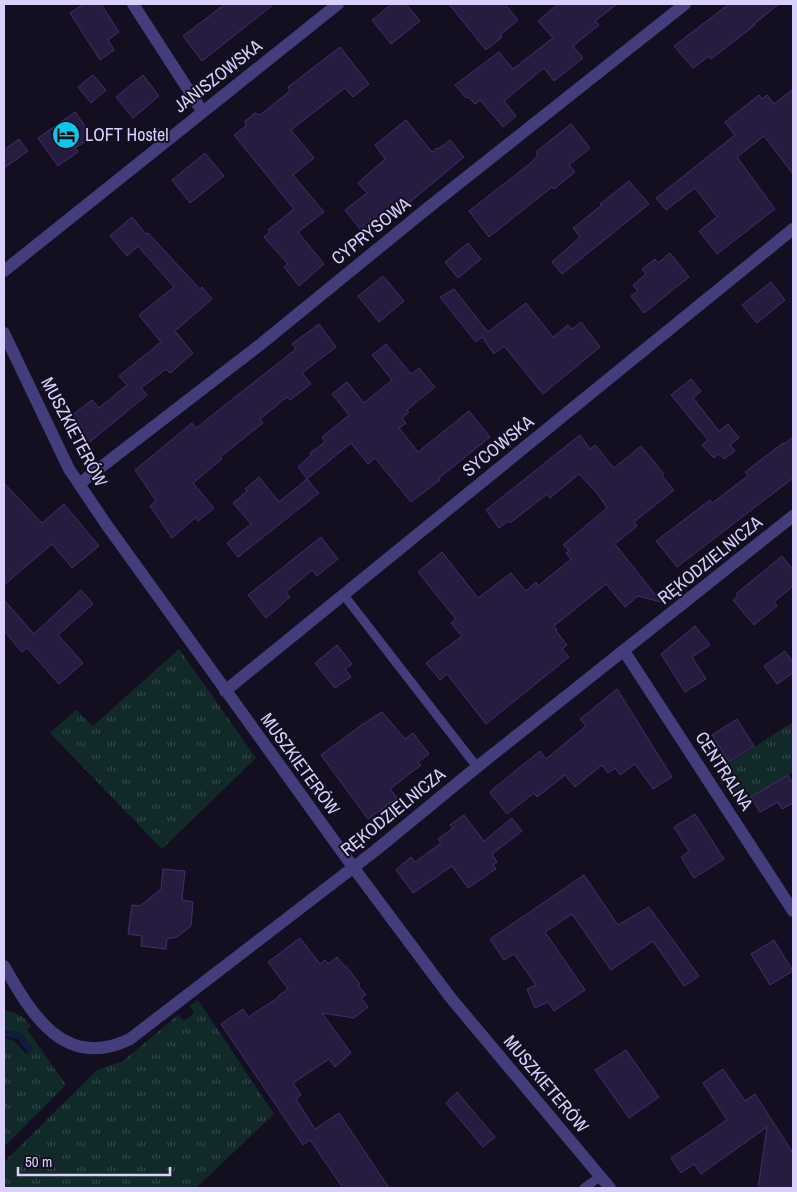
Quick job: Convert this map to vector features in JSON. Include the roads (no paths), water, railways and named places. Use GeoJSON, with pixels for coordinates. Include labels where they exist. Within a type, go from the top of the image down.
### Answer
{"type":"FeatureCollection","features":[{"type":"Feature","properties":{"kind":"street"},"geometry":{"type":"LineString","coordinates":[[133,4],[202,111]]}},
{"type":"Feature","properties":{"kind":"street","name":"JANISZOWSKA"},"geometry":{"type":"LineString","coordinates":[[4,271],[338,4]]}},
{"type":"Feature","properties":{"kind":"street","name":"CYPRYSOWA"},"geometry":{"type":"LineString","coordinates":[[79,484],[261,344],[429,207],[685,4]]}},
{"type":"Feature","properties":{"kind":"street","name":"SYCOWSKA"},"geometry":{"type":"LineString","coordinates":[[225,690],[793,229]]}},
{"type":"Feature","properties":{"kind":"street","name":"MUSZKIETERÓW"},"geometry":{"type":"LineString","coordinates":[[4,333],[69,469],[225,690],[352,867],[450,997],[610,1188]]}},
{"type":"Feature","properties":{"kind":"street","name":"RĘKODZIELNICZA"},"geometry":{"type":"LineString","coordinates":[[4,966],[8,984],[60,1039],[76,1046],[90,1049],[115,1046],[130,1039],[352,867],[793,516]]}},
{"type":"Feature","properties":{"kind":"street","name":"CENTRALNA"},"geometry":{"type":"LineString","coordinates":[[624,651],[793,911]]}},
{"type":"Feature","properties":{"kind":"lane"},"geometry":{"type":"LineString","coordinates":[[343,594],[477,767]]}},
{"type":"Feature","properties":{"kind":"lane"},"geometry":{"type":"LineString","coordinates":[[584,1188],[601,1176]]}},
{"type":"Feature","properties":{"kind":"waterway"},"geometry":{"type":"LineString","coordinates":[[4,1033],[19,1036],[29,1049]]}},
{"type":"Feature","properties":{"kind":"place","name":"LOFT Hostel"},"geometry":{"type":"Point","coordinates":[66,135]}}]}
